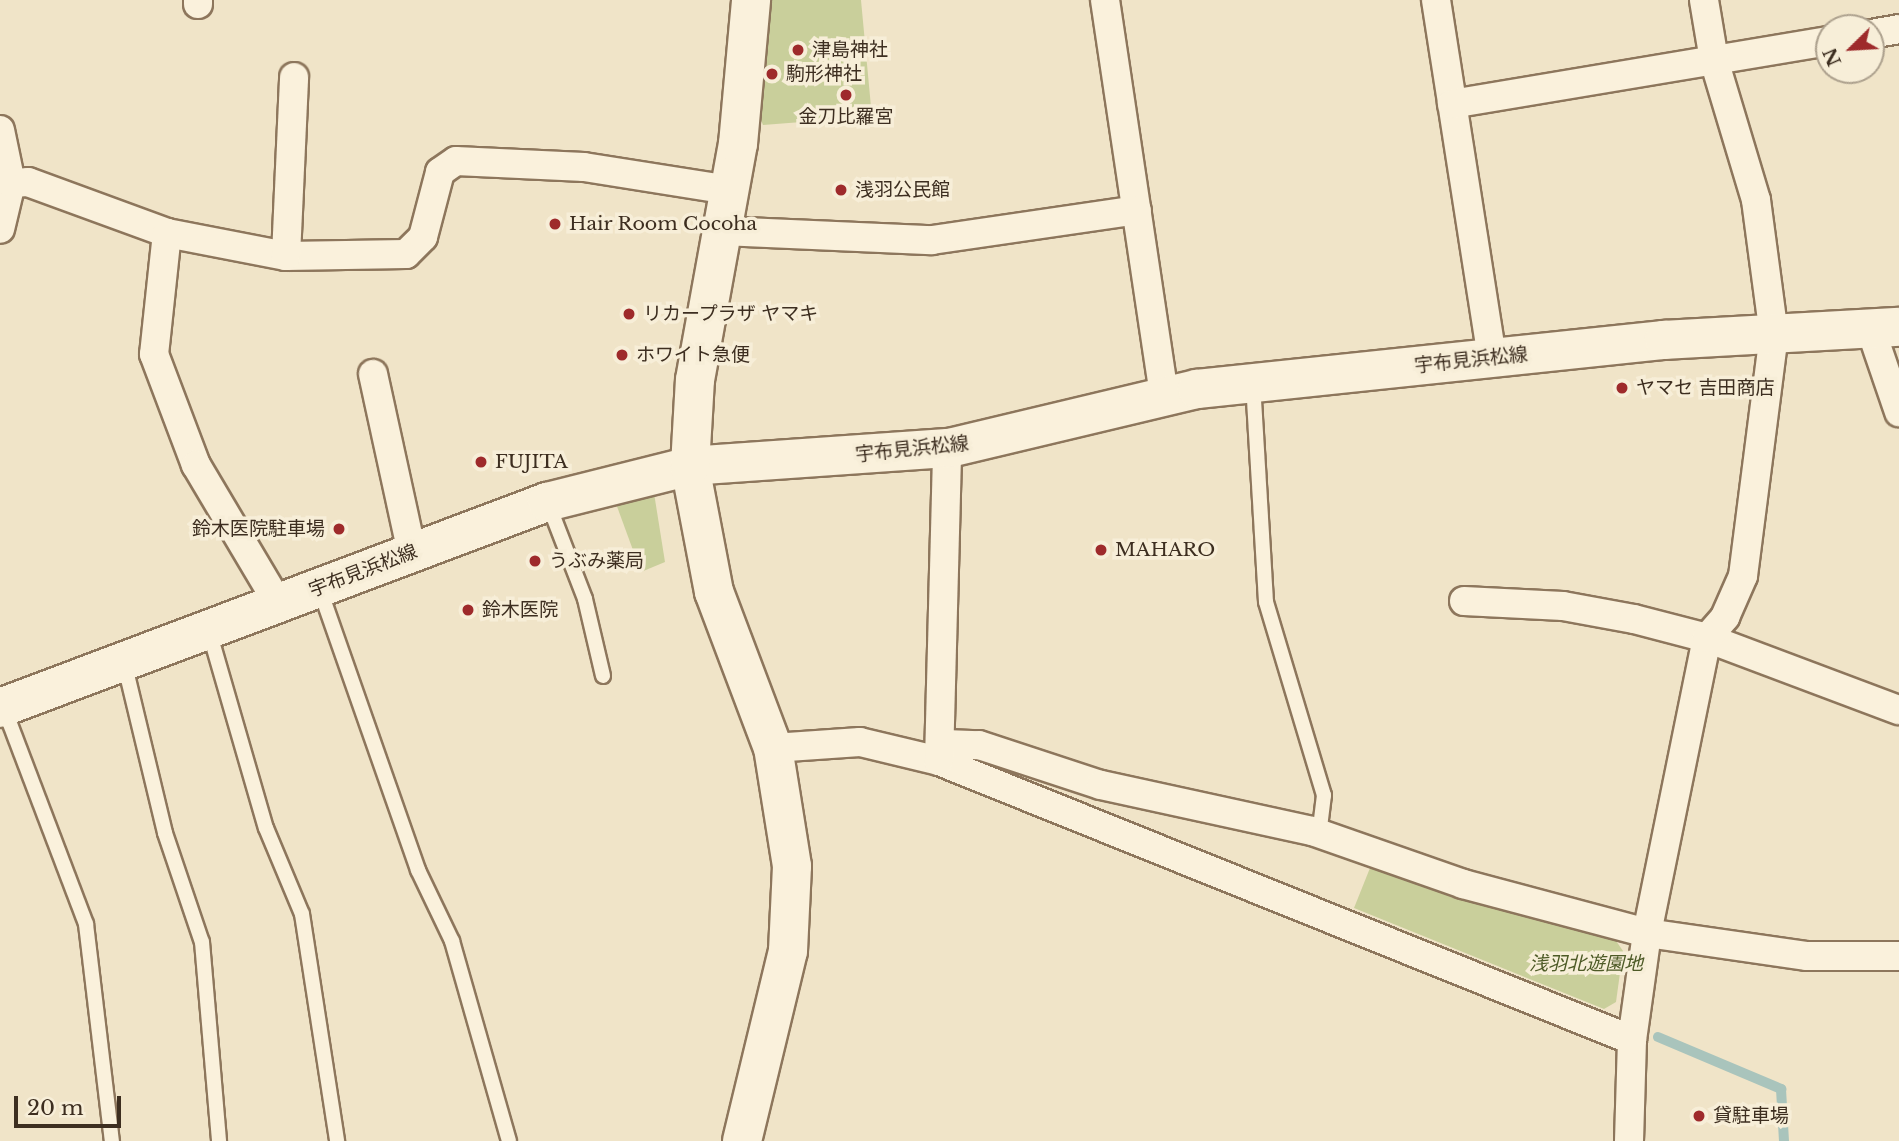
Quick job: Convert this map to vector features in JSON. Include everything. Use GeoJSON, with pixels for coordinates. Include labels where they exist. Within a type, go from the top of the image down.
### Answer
{"type":"FeatureCollection","features":[{"type":"Feature","properties":{"kind":"main road"},"geometry":{"type":"LineString","coordinates":[[743,1141],[780,993],[792,909],[789,824],[773,748],[715,592],[690,466],[695,380],[730,190],[751,0]]}},
{"type":"Feature","properties":{"kind":"main road","name":"宇布見浜松線"},"geometry":{"type":"LineString","coordinates":[[2,707],[547,502],[690,466],[947,448],[1164,393],[1492,358],[1885,328]]}},
{"type":"Feature","properties":{"kind":"street"},"geometry":{"type":"LineString","coordinates":[[1105,0],[1164,393]]}},
{"type":"Feature","properties":{"kind":"street"},"geometry":{"type":"LineString","coordinates":[[1436,0],[1492,358]]}},
{"type":"Feature","properties":{"kind":"street"},"geometry":{"type":"LineString","coordinates":[[1629,1141],[1632,1040],[1647,933],[1707,638],[1731,607],[1743,576],[1774,335],[1756,200],[1714,60],[1704,0]]}},
{"type":"Feature","properties":{"kind":"street"},"geometry":{"type":"LineString","coordinates":[[1452,104],[1815,43]]}},
{"type":"Feature","properties":{"kind":"street"},"geometry":{"type":"LineString","coordinates":[[286,256],[294,77]]}},
{"type":"Feature","properties":{"kind":"street"},"geometry":{"type":"LineString","coordinates":[[0,131],[11,183],[0,229]]}},
{"type":"Feature","properties":{"kind":"street"},"geometry":{"type":"LineString","coordinates":[[11,183],[28,181],[167,233],[286,256],[406,254],[423,237],[440,172],[456,161],[584,167],[730,190]]}},
{"type":"Feature","properties":{"kind":"street"},"geometry":{"type":"LineString","coordinates":[[722,231],[932,240],[1137,210]]}},
{"type":"Feature","properties":{"kind":"street"},"geometry":{"type":"LineString","coordinates":[[167,233],[154,354],[195,465],[278,603]]}},
{"type":"Feature","properties":{"kind":"street"},"geometry":{"type":"LineString","coordinates":[[1885,328],[1899,412]]}},
{"type":"Feature","properties":{"kind":"street"},"geometry":{"type":"LineString","coordinates":[[373,374],[412,553]]}},
{"type":"Feature","properties":{"kind":"street"},"geometry":{"type":"LineString","coordinates":[[942,753],[947,448]]}},
{"type":"Feature","properties":{"kind":"street"},"geometry":{"type":"LineString","coordinates":[[1464,601],[1563,606],[1707,638],[1899,710]]}},
{"type":"Feature","properties":{"kind":"street"},"geometry":{"type":"LineString","coordinates":[[773,748],[860,742],[942,753],[1632,1040]]}},
{"type":"Feature","properties":{"kind":"street"},"geometry":{"type":"LineString","coordinates":[[942,753],[979,745],[1101,785],[1319,833],[1463,884],[1647,933],[1807,956],[1899,956]]}},
{"type":"Feature","properties":{"kind":"lane"},"geometry":{"type":"LineString","coordinates":[[1253,383],[1266,602],[1324,795],[1319,833]]}},
{"type":"Feature","properties":{"kind":"lane"},"geometry":{"type":"LineString","coordinates":[[547,502],[585,600],[603,676]]}},
{"type":"Feature","properties":{"kind":"lane"},"geometry":{"type":"LineString","coordinates":[[319,588],[418,870],[452,940],[509,1141]]}},
{"type":"Feature","properties":{"kind":"lane"},"geometry":{"type":"LineString","coordinates":[[208,629],[266,828],[302,914],[337,1141]]}},
{"type":"Feature","properties":{"kind":"lane"},"geometry":{"type":"LineString","coordinates":[[124,661],[165,834],[202,942],[219,1141]]}},
{"type":"Feature","properties":{"kind":"lane"},"geometry":{"type":"LineString","coordinates":[[2,707],[86,924],[112,1141]]}},
{"type":"Feature","properties":{"kind":"green space"},"geometry":{"type":"Polygon","coordinates":[[[767,0],[861,0],[871,107],[866,117],[763,125],[758,113],[767,0]]]}},
{"type":"Feature","properties":{"kind":"green space"},"geometry":{"type":"Polygon","coordinates":[[[654,493],[665,562],[641,572],[615,501],[654,493]]]}},
{"type":"Feature","properties":{"kind":"green space","name":"浅羽北遊園地"},"geometry":{"type":"Polygon","coordinates":[[[1372,863],[1612,935],[1623,951],[1616,1002],[1604,1009],[1354,908],[1372,863]]]}},
{"type":"Feature","properties":{"kind":"waterway"},"geometry":{"type":"LineString","coordinates":[[1658,1037],[1781,1089],[1784,1141]]}},
{"type":"Feature","properties":{"kind":"place","name":"津島神社"},"geometry":{"type":"Point","coordinates":[798,50]}},
{"type":"Feature","properties":{"kind":"place","name":"駒形神社"},"geometry":{"type":"Point","coordinates":[772,74]}},
{"type":"Feature","properties":{"kind":"place","name":"金刀比羅宮"},"geometry":{"type":"Point","coordinates":[846,95]}},
{"type":"Feature","properties":{"kind":"place","name":"浅羽公民館"},"geometry":{"type":"Point","coordinates":[841,190]}},
{"type":"Feature","properties":{"kind":"place","name":"Hair Room Cocoha"},"geometry":{"type":"Point","coordinates":[555,224]}},
{"type":"Feature","properties":{"kind":"place","name":"リカープラザ ヤマキ"},"geometry":{"type":"Point","coordinates":[629,314]}},
{"type":"Feature","properties":{"kind":"place","name":"ホワイト急便"},"geometry":{"type":"Point","coordinates":[622,355]}},
{"type":"Feature","properties":{"kind":"place","name":"ヤマセ 吉田商店"},"geometry":{"type":"Point","coordinates":[1622,388]}},
{"type":"Feature","properties":{"kind":"place","name":"FUJITA"},"geometry":{"type":"Point","coordinates":[481,462]}},
{"type":"Feature","properties":{"kind":"place","name":"鈴木医院駐車場"},"geometry":{"type":"Point","coordinates":[339,529]}},
{"type":"Feature","properties":{"kind":"place","name":"MAHARO"},"geometry":{"type":"Point","coordinates":[1101,550]}},
{"type":"Feature","properties":{"kind":"place","name":"うぶみ薬局"},"geometry":{"type":"Point","coordinates":[535,561]}},
{"type":"Feature","properties":{"kind":"place","name":"鈴木医院"},"geometry":{"type":"Point","coordinates":[468,610]}},
{"type":"Feature","properties":{"kind":"place","name":"貸駐車場"},"geometry":{"type":"Point","coordinates":[1699,1116]}}]}
